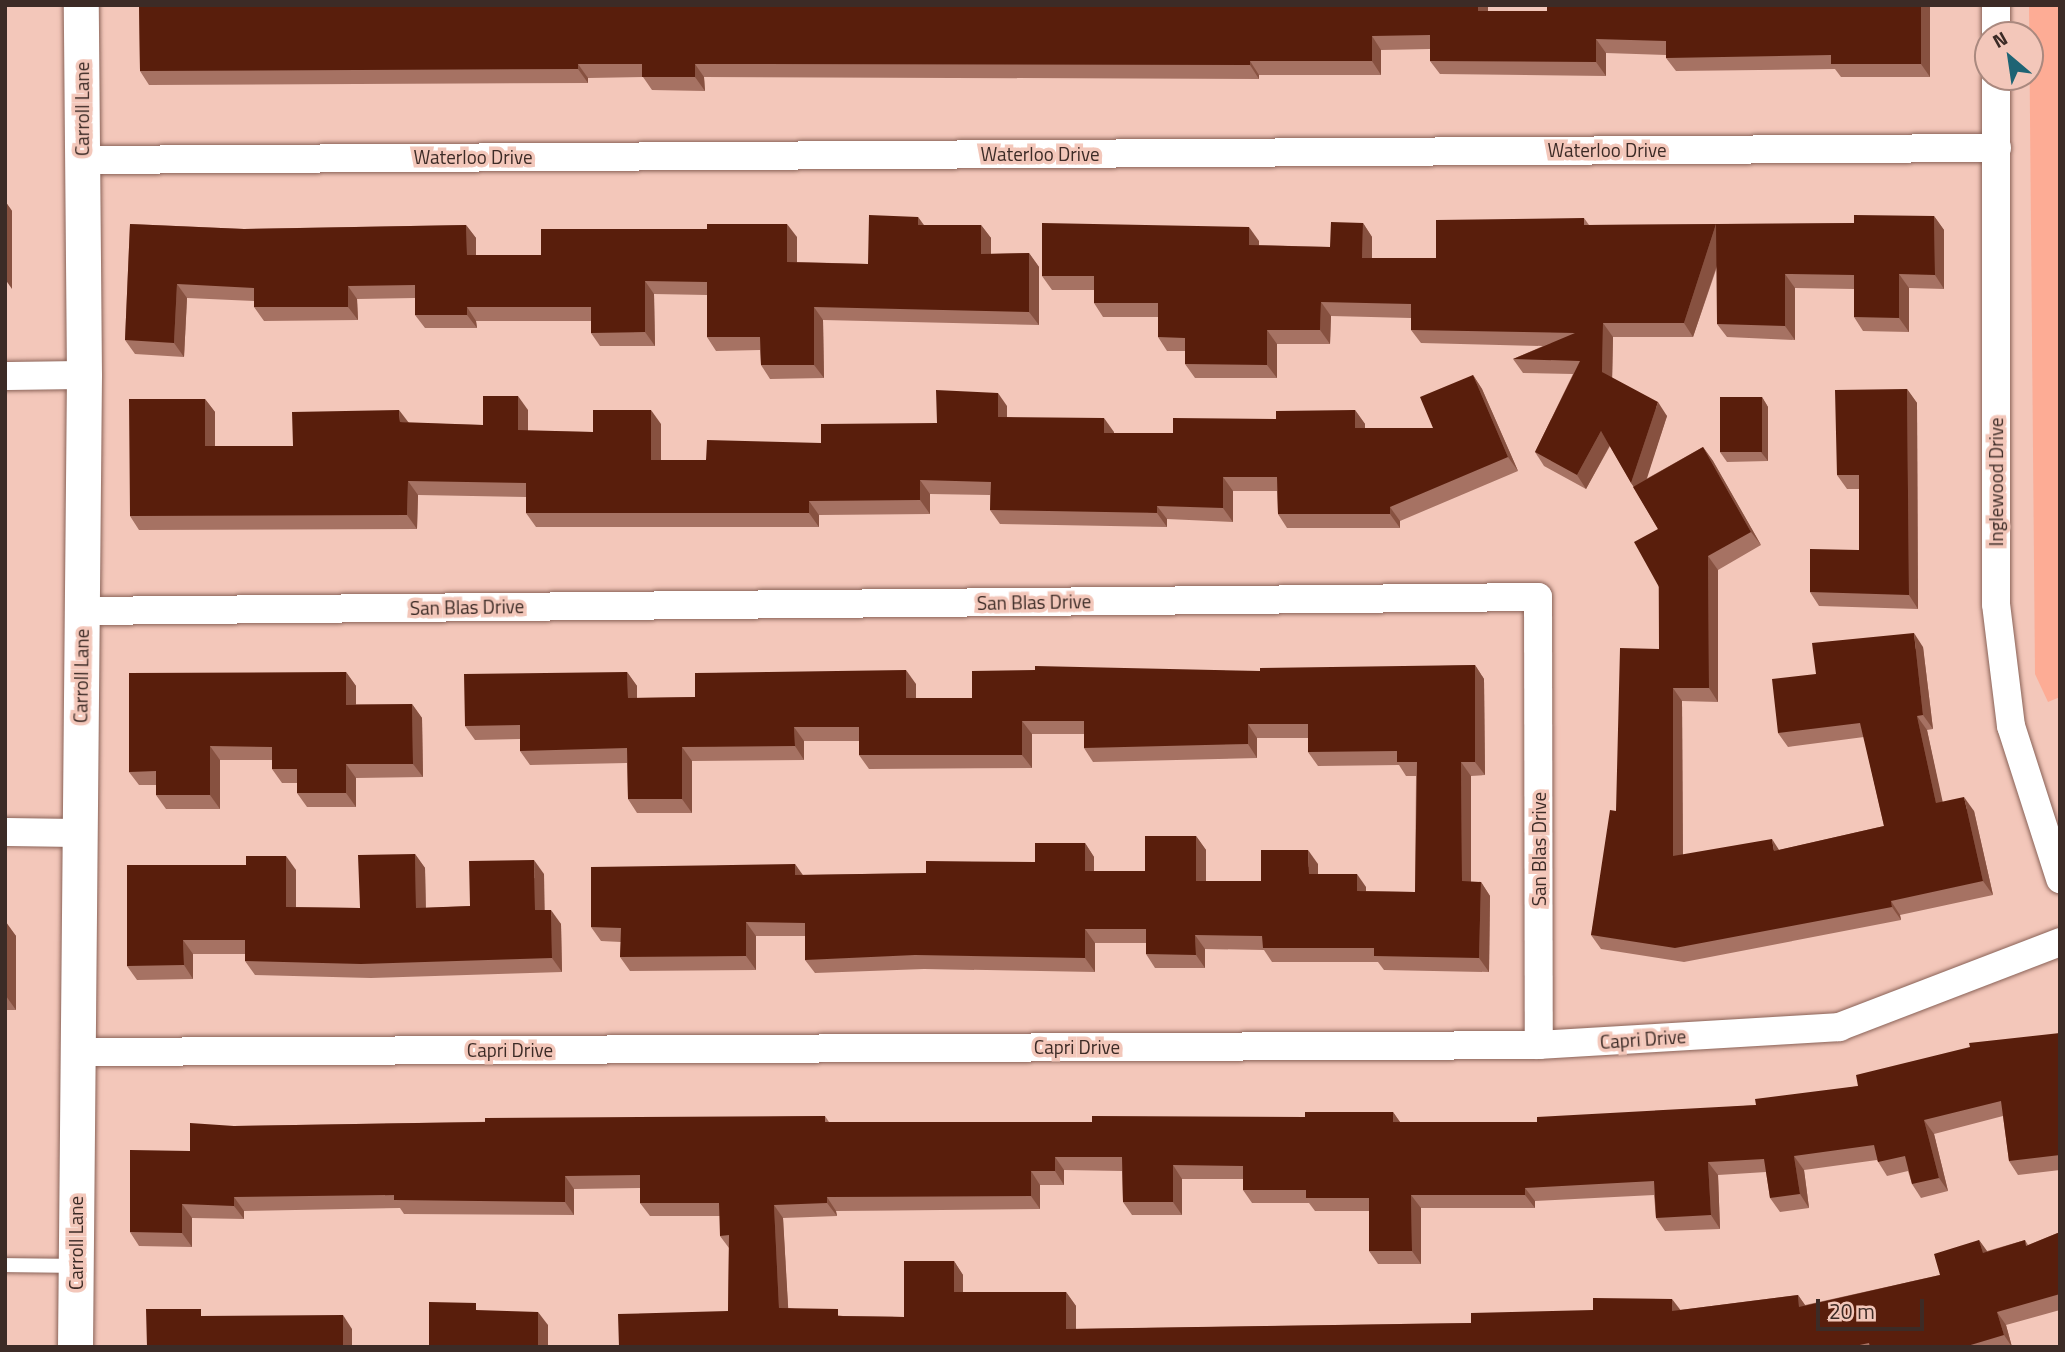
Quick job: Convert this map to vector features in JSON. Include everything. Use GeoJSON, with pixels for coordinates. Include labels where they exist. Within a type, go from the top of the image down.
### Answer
{"type":"FeatureCollection","features":[{"type":"Feature","properties":{"kind":"street","name":"Carroll Lane"},"geometry":{"type":"LineString","coordinates":[[75,1347],[82,611],[81,5]]}},
{"type":"Feature","properties":{"kind":"street","name":"Inglewood Drive"},"geometry":{"type":"LineString","coordinates":[[1996,91],[1996,604],[2011,726],[2060,879]]}},
{"type":"Feature","properties":{"kind":"street","name":"Waterloo Drive"},"geometry":{"type":"LineString","coordinates":[[82,160],[1997,148]]}},
{"type":"Feature","properties":{"kind":"street"},"geometry":{"type":"LineString","coordinates":[[5,376],[83,375]]}},
{"type":"Feature","properties":{"kind":"street","name":"San Blas Drive"},"geometry":{"type":"LineString","coordinates":[[82,611],[1538,597],[1539,1045]]}},
{"type":"Feature","properties":{"kind":"street"},"geometry":{"type":"LineString","coordinates":[[5,832],[79,833]]}},
{"type":"Feature","properties":{"kind":"street","name":"Capri Drive"},"geometry":{"type":"LineString","coordinates":[[77,1052],[1539,1045],[1839,1027],[2060,942]]}},
{"type":"Feature","properties":{"kind":"lane"},"geometry":{"type":"LineString","coordinates":[[5,1265],[75,1266]]}},
{"type":"Feature","properties":{"kind":"shaded area"},"geometry":{"type":"Polygon","coordinates":[[[2029,5],[2060,5],[2060,697],[2048,702],[2035,674],[2030,91],[2044,91],[2044,21],[2029,21],[2029,5]]]}},
{"type":"Feature","properties":{"kind":"building"},"geometry":{"type":"Polygon","coordinates":[[[139,5],[1478,5],[1478,11],[1547,11],[1547,5],[1921,5],[1921,64],[1831,64],[1831,55],[1666,58],[1666,41],[1596,39],[1596,62],[1430,61],[1430,35],[1372,36],[1372,61],[1250,61],[1250,65],[695,64],[695,77],[642,77],[642,64],[578,64],[578,69],[140,71],[139,5]]]}},
{"type":"Feature","properties":{"kind":"building"},"geometry":{"type":"Polygon","coordinates":[[[869,215],[918,217],[918,225],[981,225],[981,254],[1029,253],[1029,312],[814,307],[814,365],[761,365],[760,337],[707,337],[707,282],[645,281],[645,332],[591,333],[591,307],[467,307],[467,315],[415,315],[415,285],[348,286],[348,307],[254,307],[254,288],[177,284],[174,343],[125,340],[130,224],[244,229],[466,225],[467,255],[541,255],[541,229],[707,229],[707,224],[787,224],[787,262],[868,264],[869,215]]]}},
{"type":"Feature","properties":{"kind":"building"},"geometry":{"type":"Polygon","coordinates":[[[1854,215],[1934,216],[1935,275],[1899,274],[1899,318],[1854,317],[1854,275],[1785,274],[1785,326],[1717,324],[1716,224],[1854,223],[1854,215]]]}},
{"type":"Feature","properties":{"kind":"building"},"geometry":{"type":"Polygon","coordinates":[[[1584,218],[1584,225],[1716,224],[1684,323],[1603,323],[1602,372],[1658,402],[1631,483],[1601,431],[1577,475],[1535,452],[1580,361],[1513,359],[1575,333],[1411,330],[1411,304],[1321,302],[1320,330],[1267,330],[1267,365],[1185,364],[1185,338],[1158,337],[1158,303],[1094,303],[1094,276],[1042,276],[1042,223],[1249,227],[1249,245],[1330,247],[1331,222],[1363,223],[1362,258],[1436,258],[1436,220],[1584,218]]]}},
{"type":"Feature","properties":{"kind":"building"},"geometry":{"type":"Polygon","coordinates":[[[1473,375],[1508,457],[1390,507],[1390,514],[1278,514],[1277,477],[1223,477],[1223,508],[1157,506],[1157,513],[990,510],[991,482],[920,480],[920,500],[809,501],[809,513],[526,513],[526,483],[408,481],[407,515],[130,516],[129,399],[205,399],[205,446],[293,446],[292,412],[399,410],[400,422],[483,425],[483,396],[518,396],[518,430],[593,432],[593,410],[651,410],[651,460],[706,460],[707,440],[821,443],[821,424],[937,423],[936,390],[998,393],[998,417],[1104,418],[1104,433],[1173,433],[1173,418],[1276,419],[1276,411],[1355,410],[1355,428],[1433,428],[1420,397],[1473,375]]]}},
{"type":"Feature","properties":{"kind":"building"},"geometry":{"type":"Polygon","coordinates":[[[1907,389],[1909,595],[1810,592],[1810,549],[1859,550],[1859,475],[1837,475],[1835,390],[1907,389]]]}},
{"type":"Feature","properties":{"kind":"building"},"geometry":{"type":"Polygon","coordinates":[[[1720,397],[1762,397],[1762,452],[1720,452],[1720,397]]]}},
{"type":"Feature","properties":{"kind":"building"},"geometry":{"type":"Polygon","coordinates":[[[1703,447],[1751,532],[1708,556],[1709,688],[1673,688],[1673,856],[1772,839],[1774,851],[1884,826],[1860,723],[1778,733],[1772,679],[1816,674],[1812,643],[1914,633],[1923,715],[1917,716],[1936,803],[1964,797],[1983,881],[1891,901],[1892,907],[1675,948],[1591,935],[1610,810],[1616,811],[1620,648],[1659,649],[1659,587],[1634,542],[1658,529],[1633,487],[1703,447]]]}},
{"type":"Feature","properties":{"kind":"building"},"geometry":{"type":"Polygon","coordinates":[[[1475,665],[1475,762],[1461,762],[1462,881],[1481,882],[1479,958],[1374,956],[1374,948],[1263,948],[1262,936],[1195,935],[1196,955],[1146,954],[1146,929],[1085,929],[1085,958],[915,955],[805,960],[805,923],[746,922],[746,956],[620,957],[621,928],[591,927],[591,867],[795,864],[795,875],[926,873],[926,861],[1035,862],[1035,843],[1085,843],[1085,871],[1145,871],[1145,836],[1196,836],[1196,881],[1261,881],[1261,850],[1308,850],[1309,874],[1357,874],[1357,891],[1415,892],[1417,762],[1397,762],[1397,751],[1308,752],[1308,724],[1248,724],[1248,744],[1084,748],[1084,721],[1022,721],[1022,755],[859,755],[859,727],[794,727],[795,746],[682,747],[682,799],[628,799],[627,748],[520,751],[520,725],[465,726],[464,674],[627,672],[628,698],[695,697],[695,673],[906,670],[906,698],[972,698],[972,671],[1035,670],[1035,666],[1260,671],[1260,668],[1475,665]]]}},
{"type":"Feature","properties":{"kind":"building"},"geometry":{"type":"Polygon","coordinates":[[[346,672],[346,705],[412,704],[413,764],[346,764],[346,793],[297,793],[297,769],[272,769],[272,747],[210,746],[210,795],[156,795],[156,771],[129,772],[129,673],[346,672]]]}},
{"type":"Feature","properties":{"kind":"building"},"geometry":{"type":"Polygon","coordinates":[[[415,854],[416,908],[470,906],[469,861],[534,860],[535,910],[551,910],[552,958],[361,964],[245,961],[245,940],[183,940],[184,965],[127,966],[127,865],[246,865],[246,856],[286,856],[286,907],[360,908],[358,855],[415,854]]]}},
{"type":"Feature","properties":{"kind":"building"},"geometry":{"type":"Polygon","coordinates":[[[5,922],[6,922],[5,996],[5,922]]]}},
{"type":"Feature","properties":{"kind":"building"},"geometry":{"type":"Polygon","coordinates":[[[2060,1033],[2060,1155],[2009,1161],[2001,1101],[1924,1120],[1939,1178],[1912,1184],[1905,1156],[1878,1162],[1874,1145],[1794,1156],[1800,1194],[1770,1198],[1764,1159],[1708,1162],[1711,1215],[1656,1218],[1654,1181],[1525,1188],[1525,1195],[1411,1195],[1412,1251],[1369,1251],[1369,1198],[1306,1198],[1306,1190],[1243,1190],[1243,1166],[1173,1165],[1173,1202],[1123,1202],[1122,1157],[1055,1157],[1055,1171],[1031,1171],[1031,1196],[827,1197],[827,1203],[774,1205],[779,1308],[838,1309],[838,1316],[904,1317],[904,1261],[954,1261],[954,1292],[1066,1292],[1066,1329],[1471,1323],[1471,1313],[1593,1310],[1593,1298],[1672,1299],[1672,1311],[1798,1295],[1799,1307],[1940,1275],[1934,1254],[1979,1240],[1983,1253],[2025,1240],[2026,1246],[2060,1232],[2060,1294],[1997,1312],[2004,1335],[1964,1347],[1870,1347],[1869,1343],[1850,1347],[619,1347],[618,1314],[728,1311],[729,1235],[720,1236],[719,1203],[640,1203],[640,1175],[565,1176],[565,1202],[394,1200],[394,1195],[234,1197],[234,1206],[182,1204],[182,1233],[130,1232],[130,1150],[190,1151],[190,1123],[234,1126],[485,1122],[485,1118],[825,1116],[825,1122],[1092,1122],[1092,1116],[1305,1117],[1305,1112],[1393,1112],[1393,1122],[1537,1122],[1537,1117],[1756,1105],[1755,1099],[1858,1086],[1856,1075],[1970,1047],[1969,1043],[2060,1033]]]}},
{"type":"Feature","properties":{"kind":"building"},"geometry":{"type":"Polygon","coordinates":[[[429,1302],[476,1303],[476,1310],[538,1312],[538,1347],[429,1347],[429,1302]]]}},
{"type":"Feature","properties":{"kind":"building"},"geometry":{"type":"Polygon","coordinates":[[[146,1309],[201,1309],[201,1316],[343,1315],[343,1347],[147,1347],[146,1309]]]}}]}
